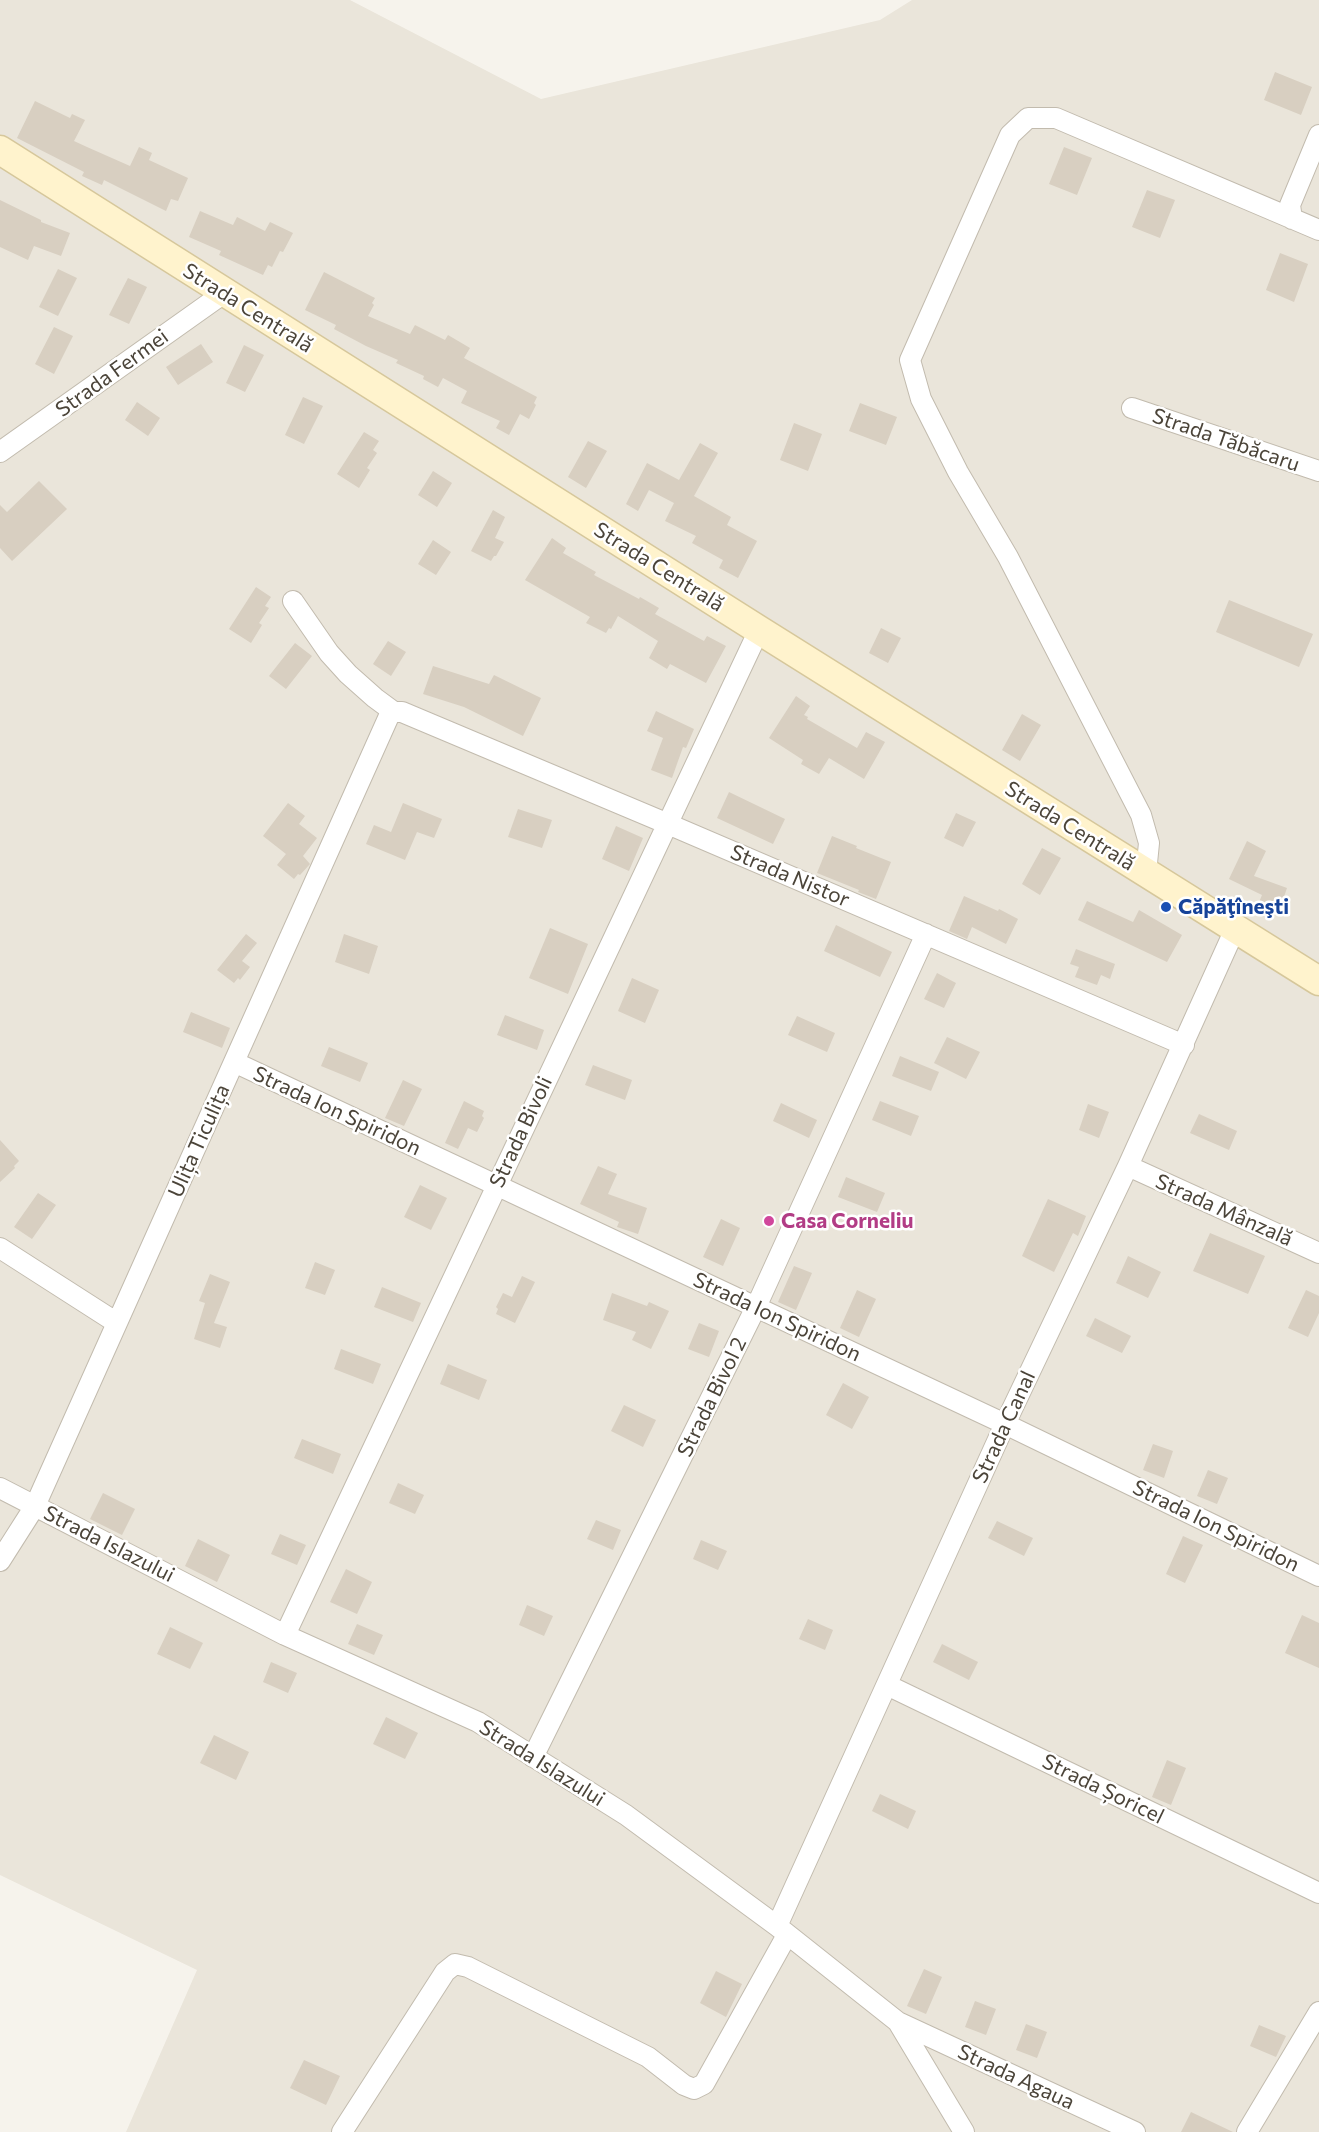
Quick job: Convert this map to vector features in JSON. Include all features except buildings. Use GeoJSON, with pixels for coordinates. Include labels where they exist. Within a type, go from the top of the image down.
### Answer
{"type":"FeatureCollection","features":[{"type":"Feature","properties":{"kind":"main road","name":"Strada Centrală"},"geometry":{"type":"LineString","coordinates":[[0,150],[1319,981]]}},
{"type":"Feature","properties":{"kind":"street"},"geometry":{"type":"LineString","coordinates":[[1146,873],[1149,843],[1141,815],[1008,557],[958,472],[921,399],[910,360],[1010,135],[1028,118],[1056,118],[1319,230]]}},
{"type":"Feature","properties":{"kind":"street"},"geometry":{"type":"LineString","coordinates":[[1292,219],[1290,205],[1319,135]]}},
{"type":"Feature","properties":{"kind":"street","name":"Strada Fermei"},"geometry":{"type":"LineString","coordinates":[[0,452],[224,293]]}},
{"type":"Feature","properties":{"kind":"street","name":"Strada Tăbăcaru"},"geometry":{"type":"LineString","coordinates":[[1132,408],[1319,471]]}},
{"type":"Feature","properties":{"kind":"street"},"geometry":{"type":"LineString","coordinates":[[294,601],[329,653],[348,674],[394,712]]}},
{"type":"Feature","properties":{"kind":"street","name":"Strada Bivoli"},"geometry":{"type":"LineString","coordinates":[[285,1635],[759,630]]}},
{"type":"Feature","properties":{"kind":"street","name":"Strada Nistor"},"geometry":{"type":"LineString","coordinates":[[394,712],[402,712],[668,824],[1184,1045]]}},
{"type":"Feature","properties":{"kind":"street","name":"Ulița Ticulița"},"geometry":{"type":"LineString","coordinates":[[0,1561],[35,1506],[389,716],[394,712]]}},
{"type":"Feature","properties":{"kind":"street","name":"Strada Canal"},"geometry":{"type":"LineString","coordinates":[[342,2132],[445,1972],[455,1964],[468,1967],[648,2057],[684,2085],[694,2089],[704,2084],[782,1930],[887,1684],[1005,1424],[1184,1045],[1235,929]]}},
{"type":"Feature","properties":{"kind":"street","name":"Strada Bivol 2"},"geometry":{"type":"LineString","coordinates":[[533,1757],[756,1307],[926,934]]}},
{"type":"Feature","properties":{"kind":"street","name":"Strada Ion Spiridon"},"geometry":{"type":"LineString","coordinates":[[234,1062],[1005,1424],[1319,1576]]}},
{"type":"Feature","properties":{"kind":"street","name":"Strada Mânzală"},"geometry":{"type":"LineString","coordinates":[[1128,1166],[1319,1253]]}},
{"type":"Feature","properties":{"kind":"street"},"geometry":{"type":"LineString","coordinates":[[0,1248],[117,1323]]}},
{"type":"Feature","properties":{"kind":"street","name":"Strada Islazului"},"geometry":{"type":"LineString","coordinates":[[0,1488],[285,1635],[478,1722],[626,1815],[782,1930],[898,2022],[964,2132]]}},
{"type":"Feature","properties":{"kind":"street","name":"Strada Șoricel"},"geometry":{"type":"LineString","coordinates":[[887,1684],[1319,1893]]}},
{"type":"Feature","properties":{"kind":"street"},"geometry":{"type":"LineString","coordinates":[[1248,2132],[1319,2012]]}},
{"type":"Feature","properties":{"kind":"street","name":"Strada Agaua"},"geometry":{"type":"LineString","coordinates":[[898,2022],[1135,2132]]}},
{"type":"Feature","properties":{"kind":"shaded area"},"geometry":{"type":"Polygon","coordinates":[[[0,0],[350,0],[541,99],[880,20],[912,0],[1319,0],[1319,2132],[126,2132],[197,1970],[0,1875],[0,0]]]}},
{"type":"Feature","properties":{"kind":"place","name":"Căpăţîneşti"},"geometry":{"type":"Point","coordinates":[1166,907]}},
{"type":"Feature","properties":{"kind":"place","name":"Casa Corneliu"},"geometry":{"type":"Point","coordinates":[769,1221]}}]}
